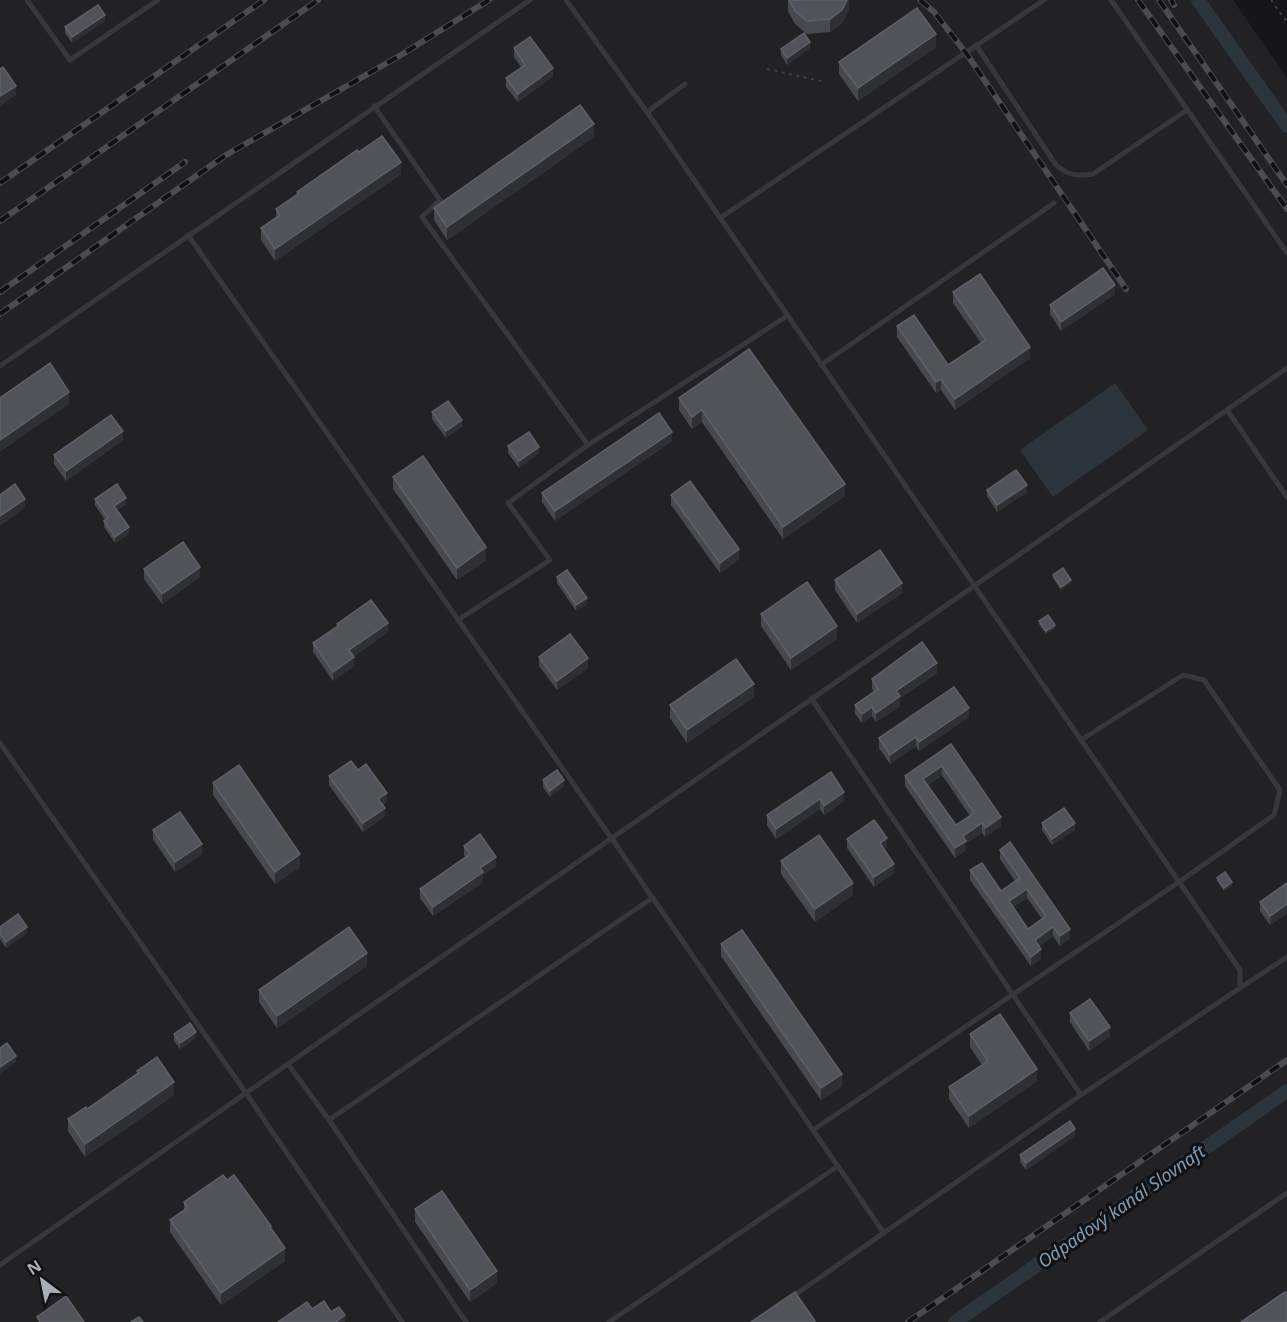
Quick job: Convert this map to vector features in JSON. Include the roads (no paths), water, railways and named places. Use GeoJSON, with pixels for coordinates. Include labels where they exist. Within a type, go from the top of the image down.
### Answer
{"type":"FeatureCollection","features":[{"type":"Feature","properties":{"kind":"lane"},"geometry":{"type":"LineString","coordinates":[[27,0],[70,60],[158,0]]}},
{"type":"Feature","properties":{"kind":"lane"},"geometry":{"type":"LineString","coordinates":[[0,366],[530,0]]}},
{"type":"Feature","properties":{"kind":"lane"},"geometry":{"type":"LineString","coordinates":[[566,0],[647,112],[1240,970],[1240,988]]}},
{"type":"Feature","properties":{"kind":"lane"},"geometry":{"type":"LineString","coordinates":[[720,218],[1044,0]]}},
{"type":"Feature","properties":{"kind":"lane"},"geometry":{"type":"LineString","coordinates":[[1111,0],[1287,253]]}},
{"type":"Feature","properties":{"kind":"lane"},"geometry":{"type":"LineString","coordinates":[[976,45],[1056,165],[1065,173],[1078,176],[1093,174],[1187,110]]}},
{"type":"Feature","properties":{"kind":"lane"},"geometry":{"type":"LineString","coordinates":[[647,112],[685,84]]}},
{"type":"Feature","properties":{"kind":"lane"},"geometry":{"type":"LineString","coordinates":[[374,106],[440,200],[422,217],[588,445]]}},
{"type":"Feature","properties":{"kind":"lane"},"geometry":{"type":"LineString","coordinates":[[821,365],[1054,203]]}},
{"type":"Feature","properties":{"kind":"lane"},"geometry":{"type":"LineString","coordinates":[[188,235],[612,839],[884,1233]]}},
{"type":"Feature","properties":{"kind":"lane"},"geometry":{"type":"LineString","coordinates":[[458,620],[550,560],[508,503],[588,445],[787,316]]}},
{"type":"Feature","properties":{"kind":"lane"},"geometry":{"type":"LineString","coordinates":[[0,1265],[1287,368]]}},
{"type":"Feature","properties":{"kind":"lane"},"geometry":{"type":"LineString","coordinates":[[1227,410],[1287,497]]}},
{"type":"Feature","properties":{"kind":"lane"},"geometry":{"type":"LineString","coordinates":[[813,1130],[1179,882],[1274,814],[1280,790],[1204,680],[1183,675],[1081,740]]}},
{"type":"Feature","properties":{"kind":"lane"},"geometry":{"type":"LineString","coordinates":[[812,698],[1081,1095]]}},
{"type":"Feature","properties":{"kind":"lane"},"geometry":{"type":"LineString","coordinates":[[0,743],[246,1092],[402,1322]]}},
{"type":"Feature","properties":{"kind":"lane"},"geometry":{"type":"LineString","coordinates":[[329,1120],[652,898]]}},
{"type":"Feature","properties":{"kind":"lane"},"geometry":{"type":"LineString","coordinates":[[784,1303],[1081,1095],[1287,957]]}},
{"type":"Feature","properties":{"kind":"lane"},"geometry":{"type":"LineString","coordinates":[[288,1064],[329,1120],[466,1322]]}},
{"type":"Feature","properties":{"kind":"lane"},"geometry":{"type":"LineString","coordinates":[[609,1322],[838,1166]]}},
{"type":"Feature","properties":{"kind":"lane"},"geometry":{"type":"LineString","coordinates":[[1100,1322],[1287,1193]]}},
{"type":"Feature","properties":{"kind":"waterway","name":"Odpadový kanál Slovnaft"},"geometry":{"type":"LineString","coordinates":[[1198,0],[1287,126]]}},
{"type":"Feature","properties":{"kind":"waterway","name":"Odpadový kanál Slovnaft"},"geometry":{"type":"LineString","coordinates":[[955,1322],[1287,1091]]}},
{"type":"Feature","properties":{"kind":"railway"},"geometry":{"type":"LineString","coordinates":[[0,183],[264,0]]}},
{"type":"Feature","properties":{"kind":"railway"},"geometry":{"type":"LineString","coordinates":[[0,221],[318,0]]}},
{"type":"Feature","properties":{"kind":"railway"},"geometry":{"type":"LineString","coordinates":[[0,314],[226,155],[401,55],[489,0]]}},
{"type":"Feature","properties":{"kind":"railway"},"geometry":{"type":"LineString","coordinates":[[920,0],[934,12],[966,53],[1126,289]]}},
{"type":"Feature","properties":{"kind":"railway"},"geometry":{"type":"LineString","coordinates":[[1138,0],[1287,209]]}},
{"type":"Feature","properties":{"kind":"railway"},"geometry":{"type":"LineString","coordinates":[[1159,0],[1287,185]]}},
{"type":"Feature","properties":{"kind":"railway"},"geometry":{"type":"LineString","coordinates":[[1171,0],[1174,5]]}},
{"type":"Feature","properties":{"kind":"railway"},"geometry":{"type":"LineString","coordinates":[[0,292],[185,162]]}},
{"type":"Feature","properties":{"kind":"railway"},"geometry":{"type":"LineString","coordinates":[[908,1322],[1287,1060]]}}]}
